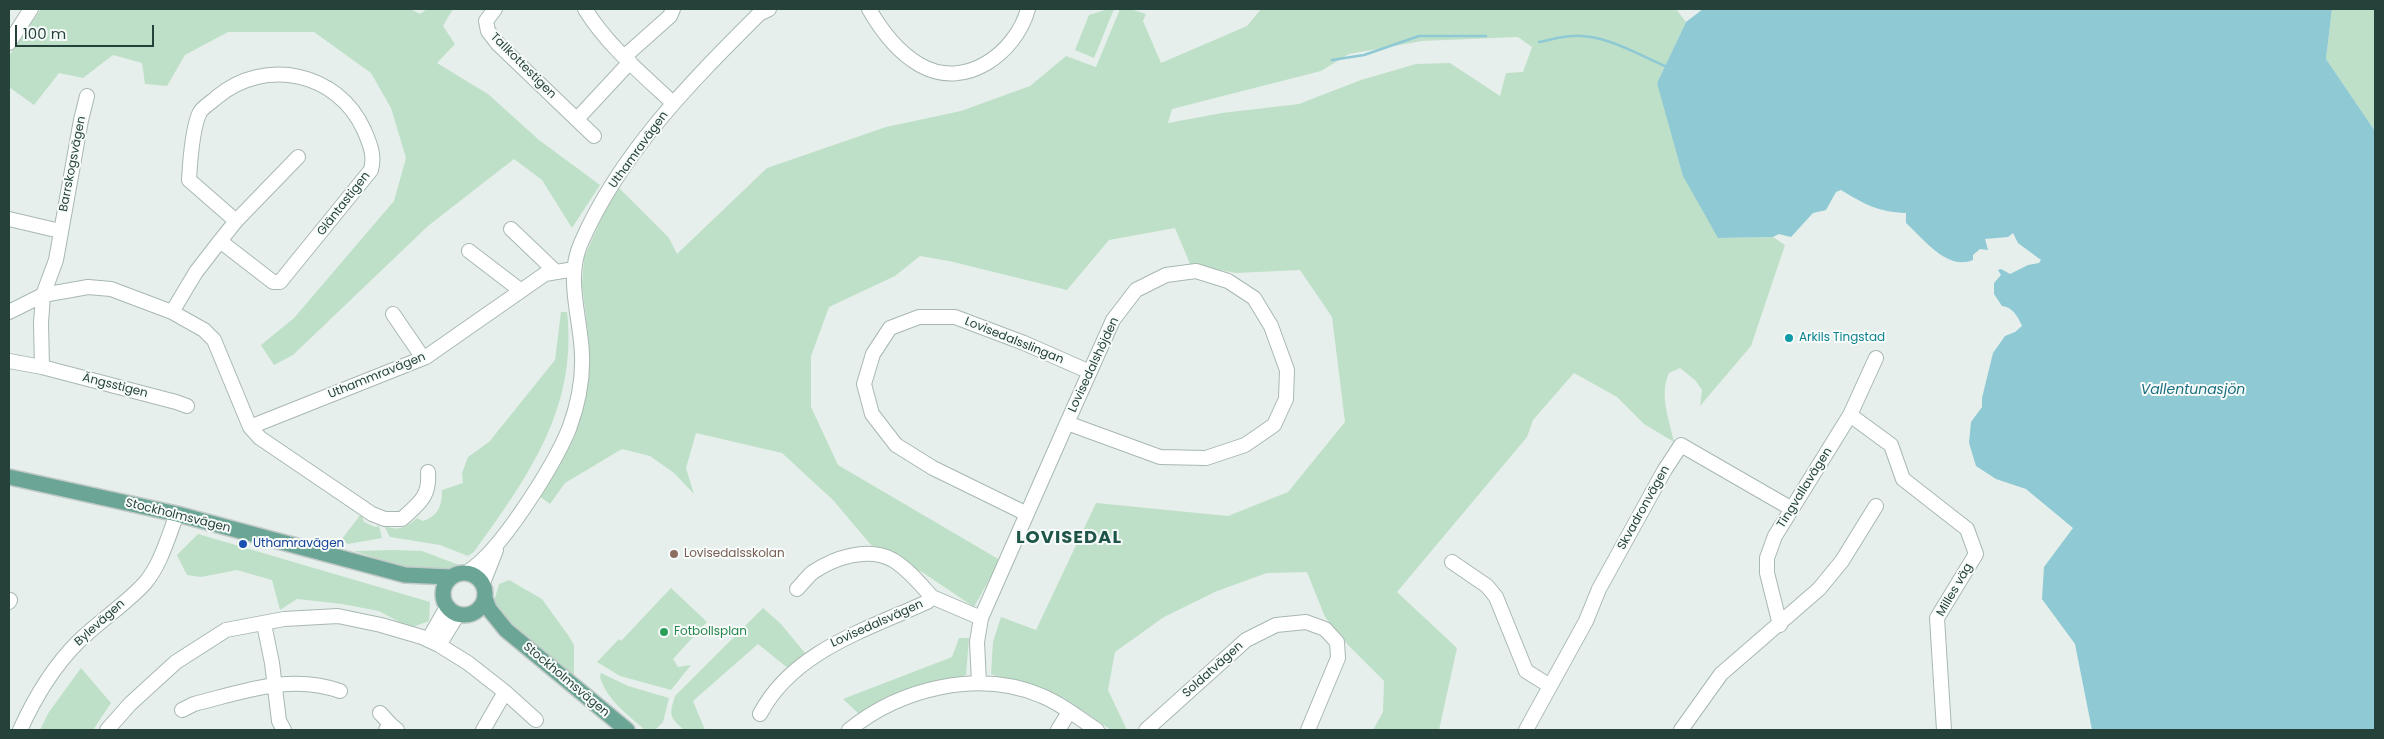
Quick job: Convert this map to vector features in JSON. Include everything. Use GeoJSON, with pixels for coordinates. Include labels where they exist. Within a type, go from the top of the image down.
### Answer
{"type":"FeatureCollection","features":[{"type":"Feature","properties":{"kind":"main road","name":"Stockholmsvägen"},"geometry":{"type":"LineString","coordinates":[[9,477],[177,514],[405,574],[450,577]]}},
{"type":"Feature","properties":{"kind":"main road"},"geometry":{"type":"LineString","coordinates":[[467,572],[474,575],[484,591],[479,608],[454,608],[445,583],[456,573],[467,572]]}},
{"type":"Feature","properties":{"kind":"main road","name":"Stockholmsvägen"},"geometry":{"type":"LineString","coordinates":[[405,574],[436,590],[454,608],[506,630]]}},
{"type":"Feature","properties":{"kind":"main road","name":"Stockholmsvägen"},"geometry":{"type":"LineString","coordinates":[[484,591],[489,609],[506,630],[627,730]]}},
{"type":"Feature","properties":{"kind":"street"},"geometry":{"type":"LineString","coordinates":[[9,42],[30,9]]}},
{"type":"Feature","properties":{"kind":"street","name":"Tallkottestigen"},"geometry":{"type":"LineString","coordinates":[[495,9],[486,21],[488,31],[498,44],[594,136]]}},
{"type":"Feature","properties":{"kind":"street"},"geometry":{"type":"LineString","coordinates":[[585,9],[595,25],[627,60],[674,103]]}},
{"type":"Feature","properties":{"kind":"street"},"geometry":{"type":"LineString","coordinates":[[577,119],[627,60],[670,16],[673,9]]}},
{"type":"Feature","properties":{"kind":"street","name":"Uthamravägen"},"geometry":{"type":"LineString","coordinates":[[467,572],[478,565],[499,543],[553,458],[568,429],[581,387],[582,355],[575,299],[574,269],[580,244],[616,178],[674,103],[701,72],[759,14],[768,9]]}},
{"type":"Feature","properties":{"kind":"street"},"geometry":{"type":"LineString","coordinates":[[869,9],[900,50],[920,65],[945,74],[971,70],[995,59],[1012,43],[1024,24],[1028,9]]}},
{"type":"Feature","properties":{"kind":"street","name":"Gläntastigen"},"geometry":{"type":"LineString","coordinates":[[220,241],[273,282],[280,282],[371,170],[374,160],[371,147],[359,119],[345,101],[325,87],[299,76],[277,74],[229,87],[200,112],[190,154],[189,180],[236,221]]}},
{"type":"Feature","properties":{"kind":"street","name":"Barrskogsvägen"},"geometry":{"type":"LineString","coordinates":[[44,295],[56,260],[87,96]]}},
{"type":"Feature","properties":{"kind":"street"},"geometry":{"type":"LineString","coordinates":[[172,312],[196,272],[236,221],[298,157]]}},
{"type":"Feature","properties":{"kind":"street"},"geometry":{"type":"LineString","coordinates":[[9,219],[60,231]]}},
{"type":"Feature","properties":{"kind":"street"},"geometry":{"type":"LineString","coordinates":[[511,229],[556,272]]}},
{"type":"Feature","properties":{"kind":"street"},"geometry":{"type":"LineString","coordinates":[[469,251],[520,290]]}},
{"type":"Feature","properties":{"kind":"street","name":"Uthammravägen"},"geometry":{"type":"LineString","coordinates":[[250,427],[423,358],[445,345],[545,274],[574,269]]}},
{"type":"Feature","properties":{"kind":"street","name":"Lovisedalshöjden"},"geometry":{"type":"LineString","coordinates":[[979,682],[976,642],[981,618],[1067,423],[1113,320],[1136,290],[1166,275],[1196,271],[1228,281],[1254,298],[1271,326],[1287,370],[1286,399],[1274,425],[1245,445],[1206,458],[1160,457],[1067,423]]}},
{"type":"Feature","properties":{"kind":"street"},"geometry":{"type":"LineString","coordinates":[[9,312],[44,295],[88,287],[110,288],[172,312],[204,330],[214,340],[250,427],[260,438],[372,514],[385,519],[402,519],[419,504],[429,487],[428,472]]}},
{"type":"Feature","properties":{"kind":"street"},"geometry":{"type":"LineString","coordinates":[[42,367],[41,323],[44,295]]}},
{"type":"Feature","properties":{"kind":"street"},"geometry":{"type":"LineString","coordinates":[[393,314],[423,358]]}},
{"type":"Feature","properties":{"kind":"street","name":"Lovisedalsslingan"},"geometry":{"type":"LineString","coordinates":[[1027,514],[933,468],[896,445],[872,414],[864,384],[873,354],[890,328],[919,317],[955,317],[1024,343],[1090,372]]}},
{"type":"Feature","properties":{"kind":"street","name":"Tingvallavägen"},"geometry":{"type":"LineString","coordinates":[[1780,625],[1766,573],[1767,558],[1775,536],[1850,415],[1876,358]]}},
{"type":"Feature","properties":{"kind":"street","name":"Ängsstigen"},"geometry":{"type":"LineString","coordinates":[[9,361],[42,367],[187,406]]}},
{"type":"Feature","properties":{"kind":"street","name":"Milles väg"},"geometry":{"type":"LineString","coordinates":[[1850,415],[1890,446],[1903,479],[1967,529],[1976,554],[1937,618],[1944,730]]}},
{"type":"Feature","properties":{"kind":"street","name":"Skvadronvägen"},"geometry":{"type":"LineString","coordinates":[[1526,730],[1586,621],[1604,581],[1680,445],[1792,509]]}},
{"type":"Feature","properties":{"kind":"street"},"geometry":{"type":"LineString","coordinates":[[1681,730],[1721,674],[1819,590],[1842,561],[1876,506]]}},
{"type":"Feature","properties":{"kind":"street","name":"Bylevägen"},"geometry":{"type":"LineString","coordinates":[[20,730],[31,706],[53,670],[79,641],[144,584],[154,571],[177,514]]}},
{"type":"Feature","properties":{"kind":"street","name":"Uthamravägen"},"geometry":{"type":"LineString","coordinates":[[484,591],[499,543]]}},
{"type":"Feature","properties":{"kind":"street","name":"Lovisedalsvägen"},"geometry":{"type":"LineString","coordinates":[[797,589],[812,573],[841,558],[865,553],[892,560],[916,579],[932,597],[981,618]]}},
{"type":"Feature","properties":{"kind":"street"},"geometry":{"type":"LineString","coordinates":[[1452,562],[1487,586],[1496,597],[1526,671],[1550,686]]}},
{"type":"Feature","properties":{"kind":"street","name":"Lovisedalsvägen"},"geometry":{"type":"LineString","coordinates":[[760,714],[770,696],[827,646],[926,602],[932,597]]}},
{"type":"Feature","properties":{"kind":"street"},"geometry":{"type":"LineString","coordinates":[[434,642],[454,608]]}},
{"type":"Feature","properties":{"kind":"street"},"geometry":{"type":"LineString","coordinates":[[107,730],[130,704],[176,662],[226,630],[284,619],[338,616],[381,624],[434,642],[468,663],[505,692],[536,720]]}},
{"type":"Feature","properties":{"kind":"street","name":"Soldatvägen"},"geometry":{"type":"LineString","coordinates":[[1146,730],[1246,640],[1276,625],[1306,622],[1325,628],[1337,642],[1338,658],[1308,730]]}},
{"type":"Feature","properties":{"kind":"street"},"geometry":{"type":"LineString","coordinates":[[264,624],[279,722],[284,730]]}},
{"type":"Feature","properties":{"kind":"street"},"geometry":{"type":"LineString","coordinates":[[182,710],[194,704],[274,684],[300,682],[326,686],[340,691]]}},
{"type":"Feature","properties":{"kind":"street"},"geometry":{"type":"LineString","coordinates":[[849,730],[887,704],[928,690],[979,682],[1042,696],[1097,730]]}},
{"type":"Feature","properties":{"kind":"street"},"geometry":{"type":"LineString","coordinates":[[483,730],[505,692]]}},
{"type":"Feature","properties":{"kind":"street"},"geometry":{"type":"LineString","coordinates":[[1058,730],[1069,712]]}},
{"type":"Feature","properties":{"kind":"street"},"geometry":{"type":"LineString","coordinates":[[380,713],[391,728]]}},
{"type":"Feature","properties":{"kind":"green space"},"geometry":{"type":"Polygon","coordinates":[[[41,9],[410,9],[420,14],[427,9],[453,9],[443,26],[455,44],[437,63],[488,94],[539,140],[600,185],[572,228],[542,180],[514,159],[428,226],[293,355],[274,365],[261,345],[294,318],[394,201],[406,158],[391,108],[371,73],[314,32],[228,32],[185,55],[167,86],[145,84],[142,63],[113,55],[83,78],[59,73],[34,105],[9,87],[9,56],[41,9]]]}},
{"type":"Feature","properties":{"kind":"green space"},"geometry":{"type":"Polygon","coordinates":[[[1114,9],[1094,58],[1075,50],[1089,15],[1114,9]]]}},
{"type":"Feature","properties":{"kind":"green space"},"geometry":{"type":"Polygon","coordinates":[[[1120,9],[1130,9],[1146,14],[1143,21],[1161,63],[1247,26],[1261,9],[1676,9],[1686,22],[1657,83],[1720,238],[1773,237],[1785,245],[1751,346],[1700,406],[1702,390],[1695,380],[1680,368],[1669,373],[1666,381],[1665,398],[1674,442],[1644,424],[1617,397],[1574,373],[1533,420],[1527,437],[1397,592],[1457,648],[1439,730],[1373,730],[1383,712],[1384,681],[1348,645],[1325,617],[1307,572],[1267,573],[1217,591],[1164,617],[1115,652],[1108,690],[1127,730],[1111,730],[1064,698],[991,674],[993,642],[1001,617],[1036,630],[1096,503],[1228,516],[1288,492],[1345,422],[1332,317],[1300,270],[1236,273],[1190,264],[1175,228],[1109,240],[1067,290],[949,261],[920,256],[895,276],[829,307],[811,356],[811,407],[838,465],[1000,560],[974,607],[922,572],[871,545],[833,500],[782,453],[696,433],[686,468],[694,494],[674,473],[650,456],[622,449],[565,483],[550,504],[539,496],[574,438],[584,400],[589,368],[588,333],[582,285],[584,258],[616,185],[669,238],[677,254],[767,168],[886,127],[961,111],[1030,86],[1066,56],[1096,67],[1120,9]],[[1518,37],[1422,41],[1349,54],[1321,71],[1172,109],[1168,123],[1222,113],[1299,104],[1361,80],[1416,64],[1450,63],[1500,96],[1506,73],[1523,72],[1532,47],[1518,37]]]}},
{"type":"Feature","properties":{"kind":"green space"},"geometry":{"type":"Polygon","coordinates":[[[2332,9],[2375,9],[2375,131],[2326,59],[2332,9]]]}},
{"type":"Feature","properties":{"kind":"green space"},"geometry":{"type":"Polygon","coordinates":[[[561,312],[567,312],[568,347],[565,380],[556,411],[530,469],[474,552],[468,556],[440,545],[390,537],[384,526],[398,528],[409,524],[417,518],[423,521],[428,519],[436,513],[440,506],[442,490],[463,483],[462,473],[468,457],[489,442],[555,360],[561,312]]]}},
{"type":"Feature","properties":{"kind":"green space"},"geometry":{"type":"Polygon","coordinates":[[[361,514],[364,522],[375,527],[379,526],[382,538],[348,544],[341,540],[361,514]]]}},
{"type":"Feature","properties":{"kind":"green space"},"geometry":{"type":"Polygon","coordinates":[[[198,534],[430,602],[429,621],[410,628],[379,611],[342,604],[297,599],[280,610],[272,580],[237,570],[201,577],[187,575],[177,555],[198,534]]]}},
{"type":"Feature","properties":{"kind":"green space"},"geometry":{"type":"Polygon","coordinates":[[[354,551],[422,551],[459,565],[434,573],[398,565],[354,551]]]}},
{"type":"Feature","properties":{"kind":"green space"},"geometry":{"type":"Polygon","coordinates":[[[509,580],[542,599],[568,635],[574,645],[574,680],[492,608],[499,584],[509,580]]]}},
{"type":"Feature","properties":{"kind":"green space","name":"Fotbollsplan"},"geometry":{"type":"Polygon","coordinates":[[[671,588],[707,622],[673,659],[678,667],[691,665],[671,690],[620,676],[597,662],[619,639],[621,641],[671,588]]]}},
{"type":"Feature","properties":{"kind":"green space"},"geometry":{"type":"Polygon","coordinates":[[[763,608],[781,624],[805,653],[789,669],[758,644],[693,701],[705,730],[684,730],[675,722],[671,712],[675,696],[763,608]]]}},
{"type":"Feature","properties":{"kind":"green space"},"geometry":{"type":"Polygon","coordinates":[[[959,638],[969,638],[966,675],[886,697],[859,714],[843,699],[952,657],[959,638]]]}},
{"type":"Feature","properties":{"kind":"green space"},"geometry":{"type":"Polygon","coordinates":[[[81,668],[111,703],[93,730],[40,730],[49,712],[81,668]]]}},
{"type":"Feature","properties":{"kind":"green space"},"geometry":{"type":"Polygon","coordinates":[[[601,673],[628,686],[669,698],[663,722],[655,730],[645,730],[607,693],[600,677],[601,673]]]}},
{"type":"Feature","properties":{"kind":"water","name":"Vallentunasjön"},"geometry":{"type":"Polygon","coordinates":[[[1703,9],[2332,9],[2326,59],[2375,131],[2375,730],[2092,730],[2075,644],[2042,599],[2044,567],[2073,528],[2026,489],[1996,479],[1976,466],[1969,443],[1971,422],[1982,407],[1982,398],[1993,353],[2005,336],[2015,332],[2022,326],[2015,313],[2009,308],[2002,306],[1994,294],[1994,283],[2001,275],[1998,270],[2001,269],[2010,274],[2028,265],[2039,263],[2041,260],[2018,243],[2013,233],[2008,237],[1985,239],[1988,250],[1980,249],[1973,255],[1973,260],[1954,261],[1936,252],[1906,223],[1906,213],[1887,211],[1872,206],[1841,190],[1836,192],[1826,210],[1813,213],[1791,237],[1779,234],[1773,237],[1718,238],[1683,176],[1657,83],[1686,22],[1703,9]]]}},
{"type":"Feature","properties":{"kind":"waterway"},"geometry":{"type":"LineString","coordinates":[[1332,60],[1364,55],[1419,36],[1486,36]]}},
{"type":"Feature","properties":{"kind":"waterway"},"geometry":{"type":"LineString","coordinates":[[1539,42],[1569,36],[1597,38],[1665,66]]}},
{"type":"Feature","properties":{"kind":"place","name":"Arkils Tingstad"},"geometry":{"type":"Point","coordinates":[1789,338]}},
{"type":"Feature","properties":{"kind":"place","name":"Uthamravägen"},"geometry":{"type":"Point","coordinates":[243,544]}},
{"type":"Feature","properties":{"kind":"place","name":"Lovisedalsskolan"},"geometry":{"type":"Point","coordinates":[674,554]}},
{"type":"Feature","properties":{"kind":"place","name":"Fotbollsplan"},"geometry":{"type":"Point","coordinates":[664,632]}},
{"type":"Feature","properties":{"kind":"district","name":"LOVISEDAL"},"geometry":{"type":"Point","coordinates":[1069,538]}}]}
